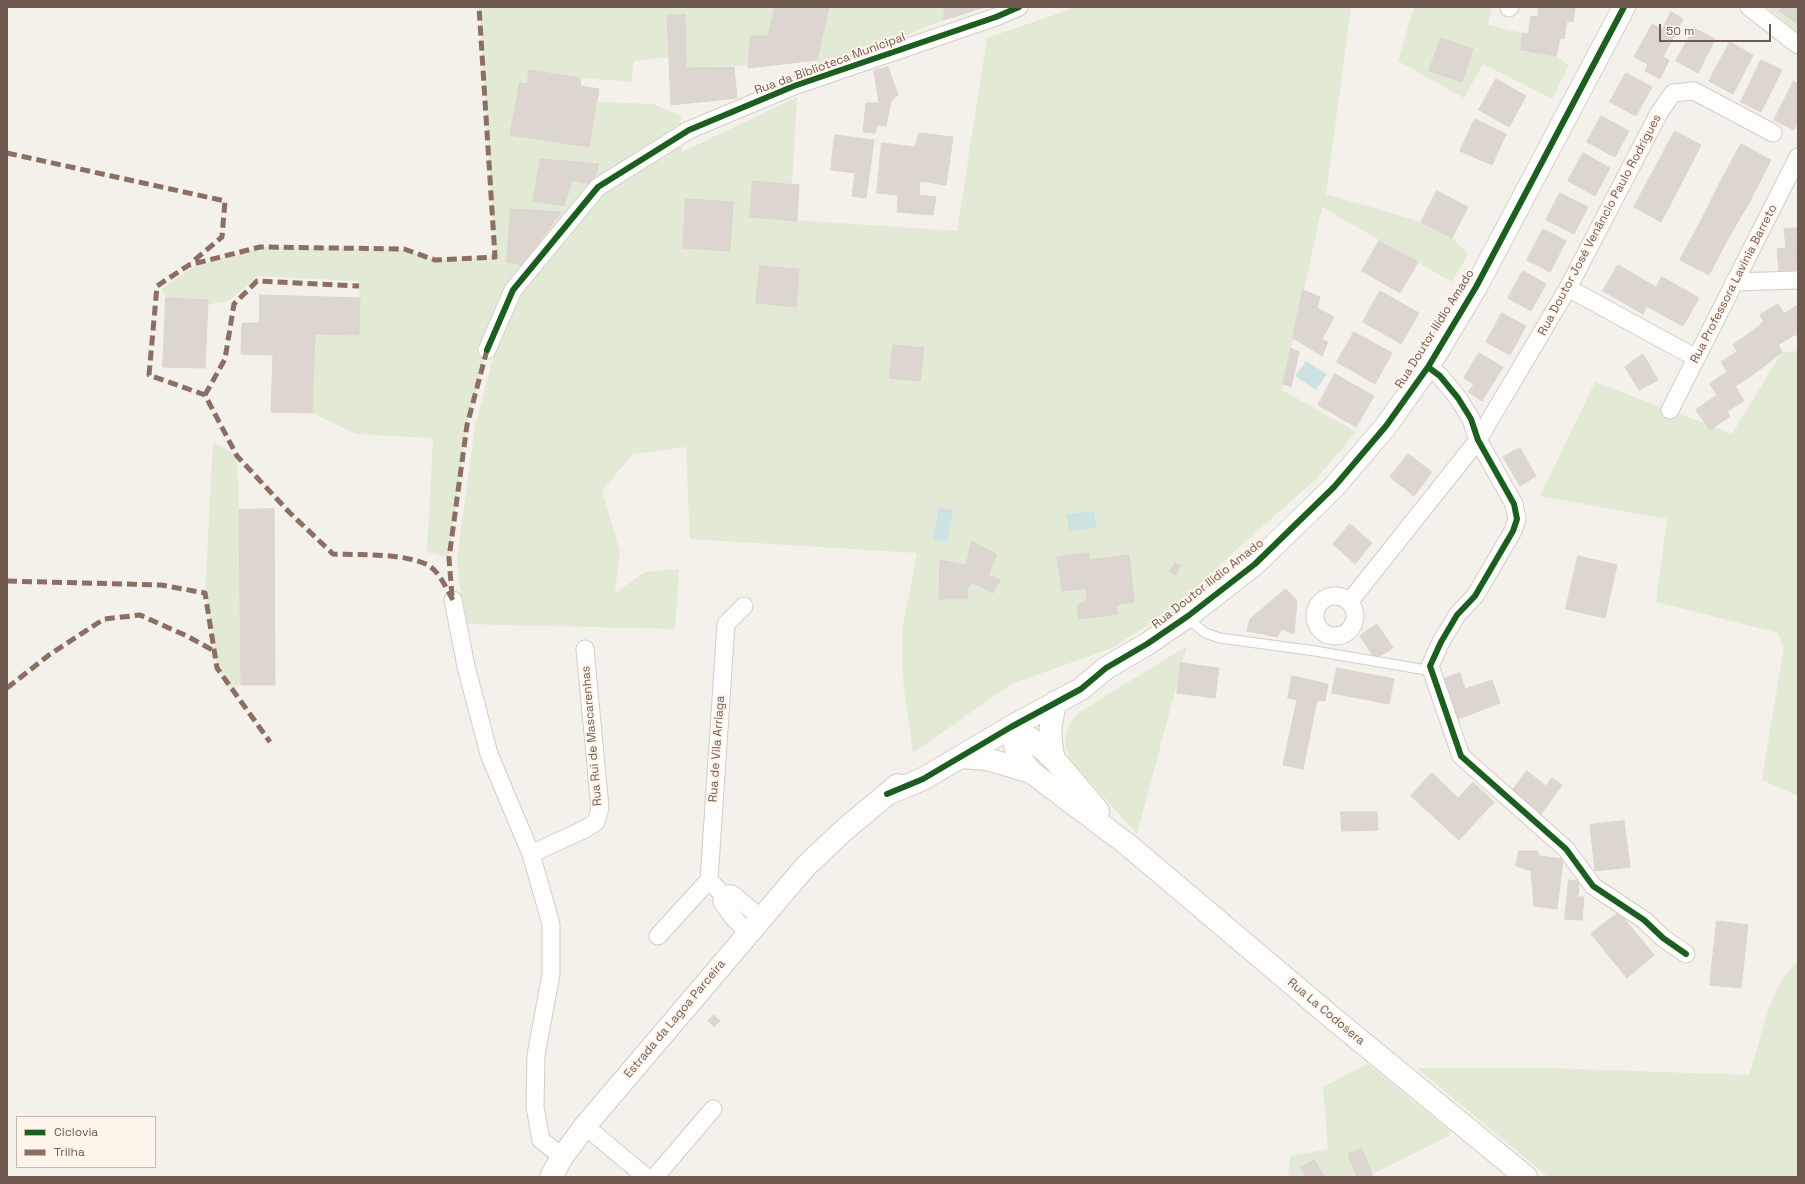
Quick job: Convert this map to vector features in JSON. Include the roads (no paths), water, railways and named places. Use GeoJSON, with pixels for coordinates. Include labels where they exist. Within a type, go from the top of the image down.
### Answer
{"type":"FeatureCollection","features":[{"type":"Feature","properties":{"kind":"street","name":"Rua da Biblioteca Municipal"},"geometry":{"type":"LineString","coordinates":[[487,350],[513,290],[598,187],[689,130],[794,86],[996,17],[1019,7]]}},
{"type":"Feature","properties":{"kind":"street","name":"Rua Doutor Ilídio Amado"},"geometry":{"type":"LineString","coordinates":[[806,866],[844,830],[918,768],[1009,721],[1056,702],[1081,689],[1106,668],[1147,644],[1188,616],[1255,564],[1334,487],[1386,426],[1428,368],[1476,287],[1624,7]]}},
{"type":"Feature","properties":{"kind":"street"},"geometry":{"type":"LineString","coordinates":[[1749,7],[1798,45]]}},
{"type":"Feature","properties":{"kind":"street","name":"Rua Doutor José Venâncio Paulo Rodrigues"},"geometry":{"type":"LineString","coordinates":[[1350,601],[1478,440],[1568,288],[1659,113],[1673,94],[1694,91],[1773,133]]}},
{"type":"Feature","properties":{"kind":"street","name":"Rua Professora Lavínia Barreto"},"geometry":{"type":"LineString","coordinates":[[1670,410],[1798,158]]}},
{"type":"Feature","properties":{"kind":"street"},"geometry":{"type":"LineString","coordinates":[[1734,282],[1798,280]]}},
{"type":"Feature","properties":{"kind":"street"},"geometry":{"type":"LineString","coordinates":[[1568,288],[1696,358]]}},
{"type":"Feature","properties":{"kind":"street"},"geometry":{"type":"LineString","coordinates":[[1428,368],[1440,376],[1458,398],[1471,419],[1478,440],[1514,504],[1517,519],[1513,531],[1475,596],[1457,615],[1441,642],[1430,666],[1461,756],[1566,849],[1593,886],[1644,920],[1663,938],[1686,954]]}},
{"type":"Feature","properties":{"kind":"street"},"geometry":{"type":"LineString","coordinates":[[452,600],[466,666],[489,754],[531,854],[551,924],[550,974],[536,1055],[535,1107],[537,1129],[541,1140],[562,1157]]}},
{"type":"Feature","properties":{"kind":"street","name":"Rua de Vila Arriaga"},"geometry":{"type":"LineString","coordinates":[[709,880],[726,624],[744,606]]}},
{"type":"Feature","properties":{"kind":"street","name":"Rua Rui de Mascarenhas"},"geometry":{"type":"LineString","coordinates":[[531,854],[585,829],[596,822],[600,808],[585,649]]}},
{"type":"Feature","properties":{"kind":"street","name":"Rua Doutor Ilídio Amado"},"geometry":{"type":"LineString","coordinates":[[887,794],[923,779],[961,757],[1009,721],[1077,676],[1106,668]]}},
{"type":"Feature","properties":{"kind":"street"},"geometry":{"type":"LineString","coordinates":[[1054,760],[1049,738],[1051,718],[1056,702]]}},
{"type":"Feature","properties":{"kind":"street"},"geometry":{"type":"LineString","coordinates":[[1009,721],[1054,760],[1128,845]]}},
{"type":"Feature","properties":{"kind":"street"},"geometry":{"type":"LineString","coordinates":[[1009,721],[1014,745],[1020,758],[1031,772],[1128,845]]}},
{"type":"Feature","properties":{"kind":"street"},"geometry":{"type":"LineString","coordinates":[[961,757],[986,759],[1031,772]]}},
{"type":"Feature","properties":{"kind":"street","name":"Rua La Codosera"},"geometry":{"type":"LineString","coordinates":[[1128,845],[1329,1015],[1526,1177]]}},
{"type":"Feature","properties":{"kind":"street","name":"Estrada da Lagoa Parceira"},"geometry":{"type":"LineString","coordinates":[[550,1177],[562,1157],[585,1126],[806,866]]}},
{"type":"Feature","properties":{"kind":"street"},"geometry":{"type":"LineString","coordinates":[[658,936],[709,880],[722,894],[732,894],[755,926]]}},
{"type":"Feature","properties":{"kind":"street"},"geometry":{"type":"LineString","coordinates":[[655,1177],[713,1109]]}},
{"type":"Feature","properties":{"kind":"street"},"geometry":{"type":"LineString","coordinates":[[585,1126],[646,1177]]}},
{"type":"Feature","properties":{"kind":"lane"},"geometry":{"type":"LineString","coordinates":[[1188,616],[1193,623],[1205,633],[1220,638],[1315,651],[1432,671]]}}]}
